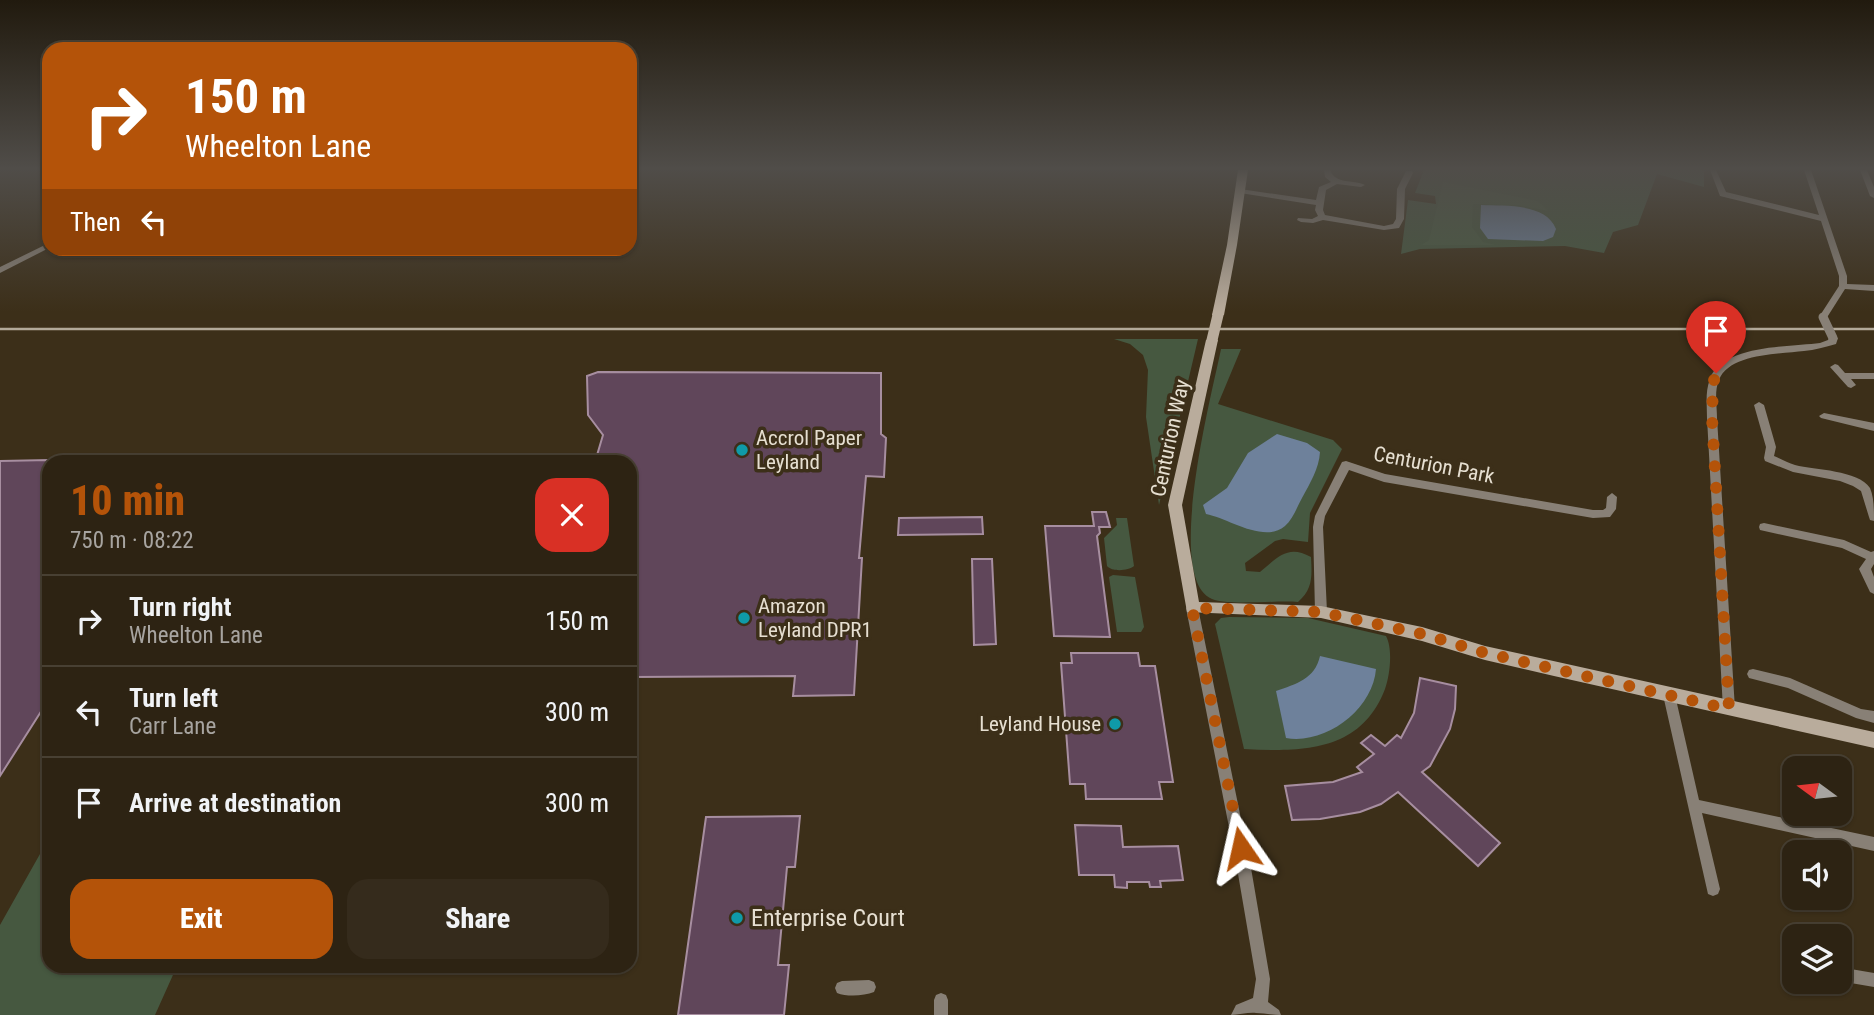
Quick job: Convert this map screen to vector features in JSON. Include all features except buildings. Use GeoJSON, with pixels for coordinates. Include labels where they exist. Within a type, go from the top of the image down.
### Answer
{"type":"FeatureCollection","features":[{"type":"Feature","properties":{"kind":"street","name":"Centurion Way"},"geometry":{"type":"LineString","coordinates":[[1235,217],[1218,315],[1175,505],[1263,979],[1259,1005]]}},
{"type":"Feature","properties":{"kind":"street"},"geometry":{"type":"LineString","coordinates":[[1301,220],[1312,221],[1321,217]]}},
{"type":"Feature","properties":{"kind":"street"},"geometry":{"type":"LineString","coordinates":[[1323,217],[1332,221],[1391,227],[1400,217]]}},
{"type":"Feature","properties":{"kind":"street"},"geometry":{"type":"LineString","coordinates":[[1729,709],[1712,418],[1713,384],[1716,373],[1727,362],[1759,354],[1821,347],[1833,342],[1823,317],[1843,286],[1824,219],[1817,217]]}},
{"type":"Feature","properties":{"kind":"street"},"geometry":{"type":"LineString","coordinates":[[0,270],[42,249]]}},
{"type":"Feature","properties":{"kind":"street"},"geometry":{"type":"LineString","coordinates":[[1843,286],[1874,288]]}},
{"type":"Feature","properties":{"kind":"street"},"geometry":{"type":"LineString","coordinates":[[1835,367],[1851,385]]}},
{"type":"Feature","properties":{"kind":"street"},"geometry":{"type":"LineString","coordinates":[[1844,376],[1874,376]]}},
{"type":"Feature","properties":{"kind":"street"},"geometry":{"type":"LineString","coordinates":[[1759,405],[1771,447],[1769,458],[1793,468],[1852,481],[1864,489],[1872,503],[1874,517]]}},
{"type":"Feature","properties":{"kind":"street"},"geometry":{"type":"LineString","coordinates":[[1824,416],[1874,427]]}},
{"type":"Feature","properties":{"kind":"street","name":"Centurion Park"},"geometry":{"type":"LineString","coordinates":[[1321,612],[1318,527],[1320,516],[1346,466],[1384,478],[1593,514],[1606,514],[1611,509],[1612,497]]}},
{"type":"Feature","properties":{"kind":"street"},"geometry":{"type":"LineString","coordinates":[[1770,525],[1844,544],[1873,556],[1865,569],[1874,589]]}},
{"type":"Feature","properties":{"kind":"street"},"geometry":{"type":"LineString","coordinates":[[1192,608],[1321,612],[1422,634],[1485,653],[1874,740]]}},
{"type":"Feature","properties":{"kind":"street"},"geometry":{"type":"LineString","coordinates":[[1753,674],[1790,683],[1860,714],[1874,717]]}},
{"type":"Feature","properties":{"kind":"street"},"geometry":{"type":"LineString","coordinates":[[1670,695],[1713,889]]}},
{"type":"Feature","properties":{"kind":"street"},"geometry":{"type":"LineString","coordinates":[[1695,805],[1874,844]]}},
{"type":"Feature","properties":{"kind":"street"},"geometry":{"type":"LineString","coordinates":[[1852,976],[1874,980]]}},
{"type":"Feature","properties":{"kind":"street"},"geometry":{"type":"LineString","coordinates":[[842,988],[869,987]]}},
{"type":"Feature","properties":{"kind":"street"},"geometry":{"type":"LineString","coordinates":[[1238,1015],[1248,1005],[1259,1005],[1274,1015]]}},
{"type":"Feature","properties":{"kind":"green space"},"geometry":{"type":"Polygon","coordinates":[[[1406,217],[1641,217],[1638,225],[1613,232],[1604,253],[1565,246],[1420,249],[1401,254],[1406,217]]]}},
{"type":"Feature","properties":{"kind":"green space"},"geometry":{"type":"Polygon","coordinates":[[[1434,217],[1472,217],[1472,227],[1483,242],[1496,245],[1421,245],[1429,240],[1434,217]]]}},
{"type":"Feature","properties":{"kind":"green space"},"geometry":{"type":"Polygon","coordinates":[[[1114,339],[1198,339],[1159,505],[1146,417],[1148,370],[1143,355],[1130,344],[1114,339]]]}},
{"type":"Feature","properties":{"kind":"green space"},"geometry":{"type":"Polygon","coordinates":[[[1221,349],[1241,349],[1218,404],[1333,440],[1342,449],[1310,513],[1308,542],[1283,539],[1275,541],[1245,563],[1246,571],[1260,572],[1278,557],[1290,552],[1311,557],[1309,587],[1298,602],[1220,601],[1212,599],[1198,584],[1192,557],[1191,522],[1202,441],[1221,349]]]}},
{"type":"Feature","properties":{"kind":"green space"},"geometry":{"type":"Polygon","coordinates":[[[1116,518],[1127,518],[1134,566],[1124,570],[1107,566],[1104,538],[1117,525],[1116,518]]]}},
{"type":"Feature","properties":{"kind":"green space"},"geometry":{"type":"Polygon","coordinates":[[[1109,577],[1135,577],[1144,627],[1141,632],[1117,632],[1109,577]]]}},
{"type":"Feature","properties":{"kind":"green space"},"geometry":{"type":"Polygon","coordinates":[[[1221,618],[1308,618],[1386,636],[1390,655],[1388,677],[1374,710],[1361,725],[1327,744],[1287,750],[1244,749],[1215,624],[1221,618]]]}},
{"type":"Feature","properties":{"kind":"green space"},"geometry":{"type":"Polygon","coordinates":[[[42,850],[42,973],[174,973],[155,1015],[0,1015],[0,925],[42,850]]]}},
{"type":"Feature","properties":{"kind":"water"},"geometry":{"type":"Polygon","coordinates":[[[1480,217],[1547,217],[1556,229],[1553,237],[1543,241],[1488,239],[1480,228],[1480,217]]]}},
{"type":"Feature","properties":{"kind":"water"},"geometry":{"type":"Polygon","coordinates":[[[1277,434],[1307,443],[1320,452],[1314,476],[1288,523],[1276,531],[1257,531],[1206,514],[1203,505],[1227,488],[1248,453],[1277,434]]]}},
{"type":"Feature","properties":{"kind":"water"},"geometry":{"type":"Polygon","coordinates":[[[1320,656],[1376,669],[1373,684],[1357,710],[1331,730],[1301,739],[1286,738],[1276,691],[1309,675],[1320,656]]]}},
{"type":"Feature","properties":{"kind":"railway"},"geometry":{"type":"LineString","coordinates":[[0,329],[1874,329]]}},
{"type":"Feature","properties":{"kind":"place","name":"Accrol Paper Leyland"},"geometry":{"type":"Point","coordinates":[742,450]}},
{"type":"Feature","properties":{"kind":"place","name":"Amazon Leyland DPR1"},"geometry":{"type":"Point","coordinates":[744,618]}},
{"type":"Feature","properties":{"kind":"place","name":"Leyland House"},"geometry":{"type":"Point","coordinates":[1115,724]}},
{"type":"Feature","properties":{"kind":"place","name":"Enterprise Court"},"geometry":{"type":"Point","coordinates":[737,918]}},
{"type":"Feature","properties":{"kind":"route"},"geometry":{"type":"LineString","coordinates":[[1241,848],[1192,608],[1321,612],[1729,709],[1712,418],[1716,373]]}}]}
